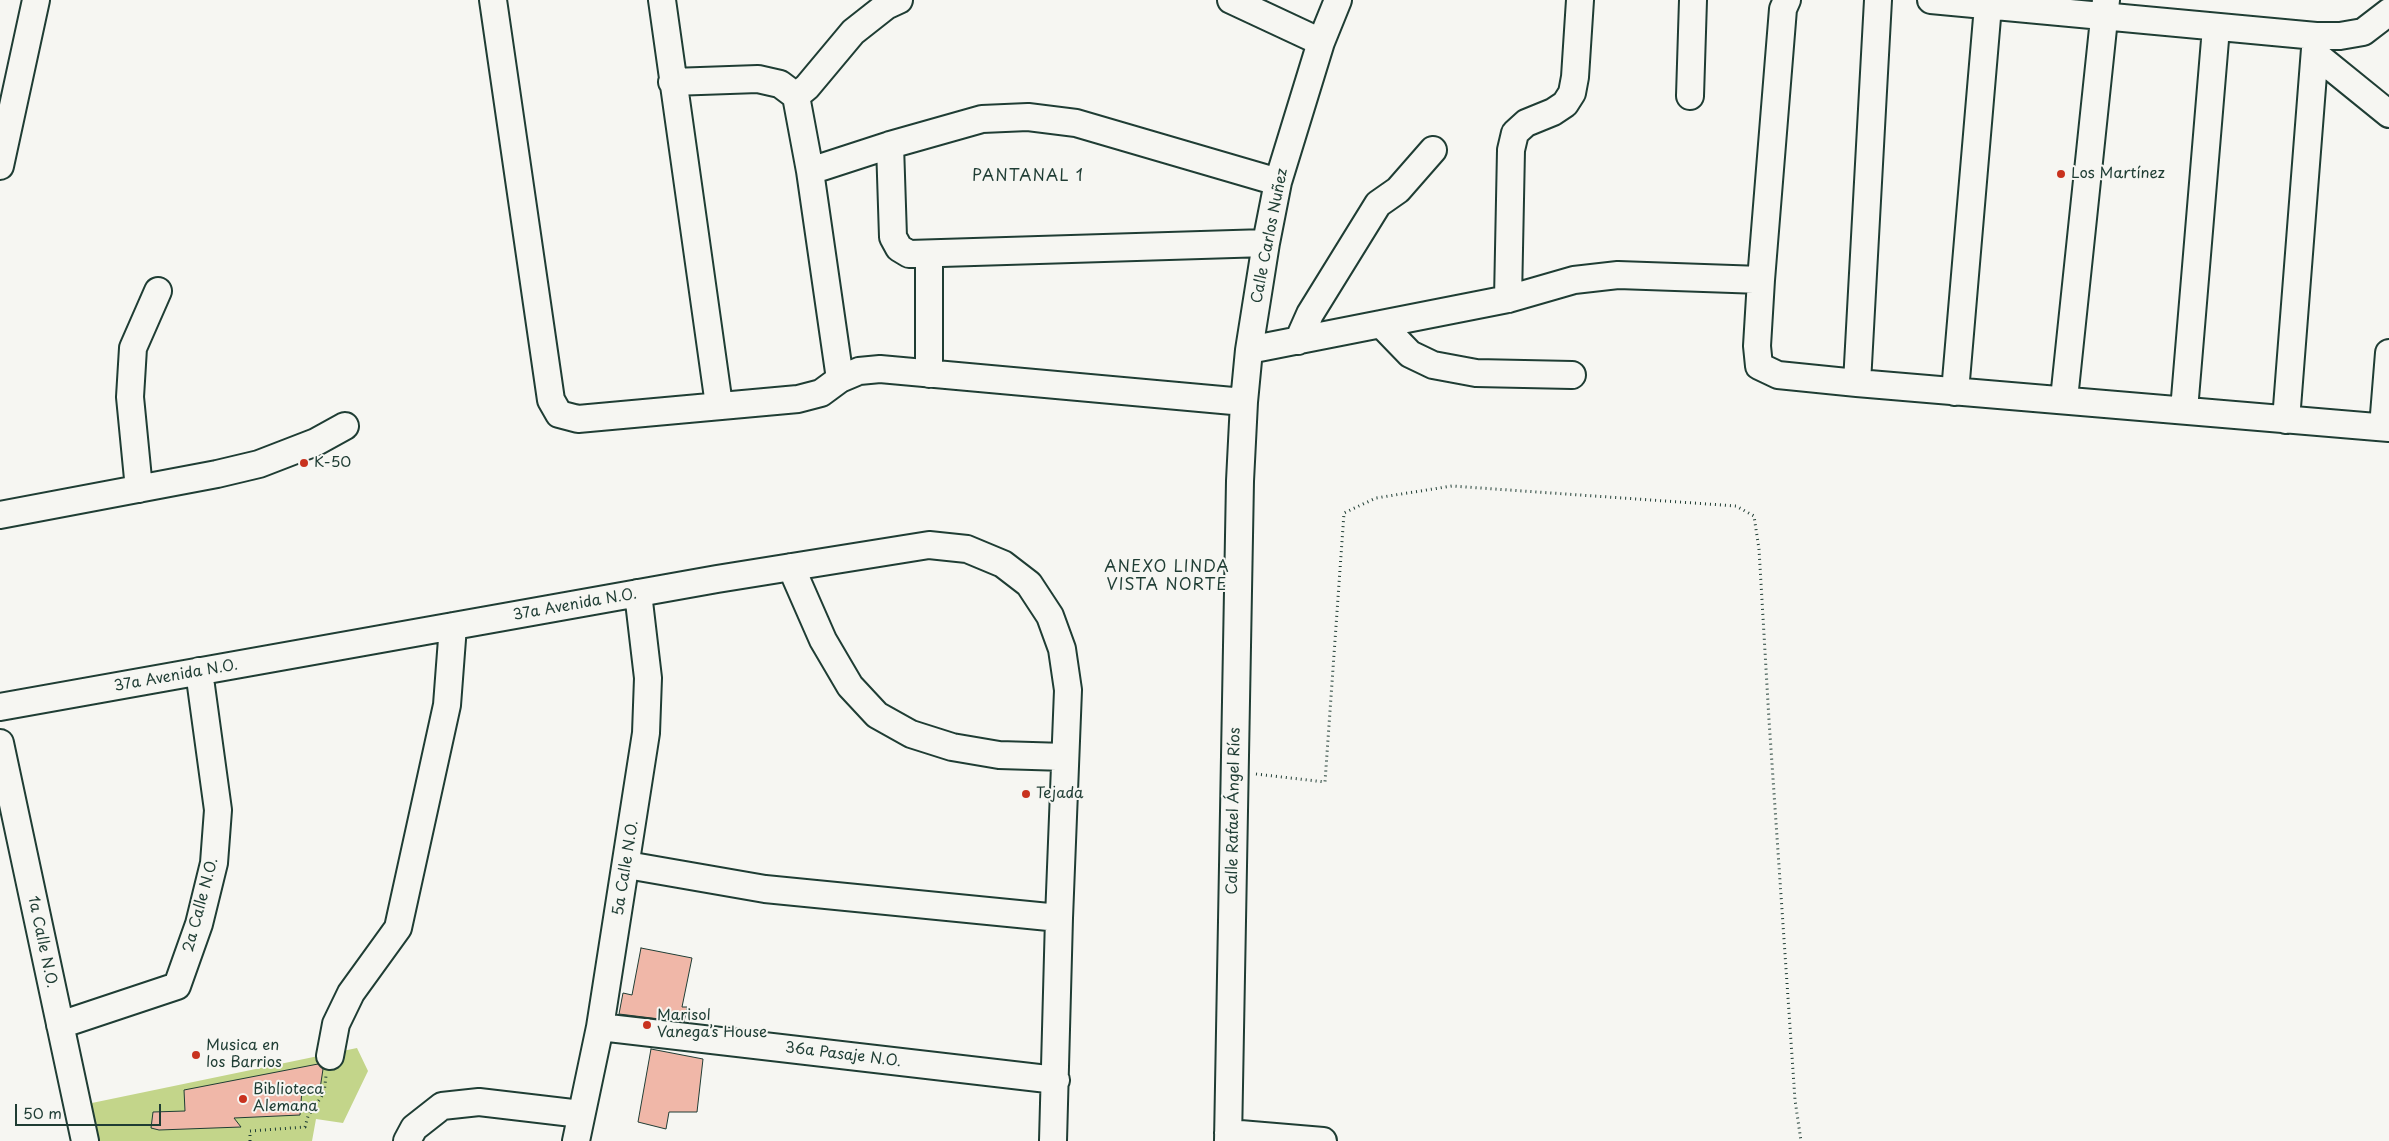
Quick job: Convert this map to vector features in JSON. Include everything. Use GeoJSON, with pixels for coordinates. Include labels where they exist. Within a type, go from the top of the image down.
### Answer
{"type":"FeatureCollection","features":[{"type":"Feature","properties":{"kind":"street"},"geometry":{"type":"LineString","coordinates":[[1,150],[36,0]]}},
{"type":"Feature","properties":{"kind":"street"},"geometry":{"type":"LineString","coordinates":[[492,0],[551,400],[559,414],[578,419],[798,399],[821,393],[840,379],[859,371],[880,369],[1244,402]]}},
{"type":"Feature","properties":{"kind":"street"},"geometry":{"type":"LineString","coordinates":[[662,0],[672,82],[719,405]]}},
{"type":"Feature","properties":{"kind":"street"},"geometry":{"type":"LineString","coordinates":[[796,96],[807,87],[853,32],[886,6],[899,0]]}},
{"type":"Feature","properties":{"kind":"street"},"geometry":{"type":"LineString","coordinates":[[1231,0],[1321,42]]}},
{"type":"Feature","properties":{"kind":"street","name":"Calle Carlos Nuñez"},"geometry":{"type":"LineString","coordinates":[[1240,481],[1249,350],[1278,182],[1321,42],[1338,0]]}},
{"type":"Feature","properties":{"kind":"street"},"geometry":{"type":"LineString","coordinates":[[1508,299],[1511,150],[1515,134],[1526,123],[1553,112],[1565,104],[1572,93],[1575,78],[1580,0]]}},
{"type":"Feature","properties":{"kind":"street"},"geometry":{"type":"LineString","coordinates":[[1690,96],[1693,0]]}},
{"type":"Feature","properties":{"kind":"street"},"geometry":{"type":"LineString","coordinates":[[1787,0],[1783,9],[1760,280],[1757,346],[1759,366],[1778,375],[1857,383],[2064,399],[2386,428],[2389,353]]}},
{"type":"Feature","properties":{"kind":"street"},"geometry":{"type":"LineString","coordinates":[[1857,383],[1878,0]]}},
{"type":"Feature","properties":{"kind":"street"},"geometry":{"type":"LineString","coordinates":[[1931,0],[1988,6],[2106,8],[2316,45],[2340,36],[2363,32],[2389,12]]}},
{"type":"Feature","properties":{"kind":"street"},"geometry":{"type":"LineString","coordinates":[[1955,392],[1988,6]]}},
{"type":"Feature","properties":{"kind":"street"},"geometry":{"type":"LineString","coordinates":[[2064,399],[2106,8]]}},
{"type":"Feature","properties":{"kind":"street"},"geometry":{"type":"LineString","coordinates":[[2184,410],[2216,28]]}},
{"type":"Feature","properties":{"kind":"street"},"geometry":{"type":"LineString","coordinates":[[2316,45],[2389,114]]}},
{"type":"Feature","properties":{"kind":"street"},"geometry":{"type":"LineString","coordinates":[[2286,420],[2316,45]]}},
{"type":"Feature","properties":{"kind":"street"},"geometry":{"type":"LineString","coordinates":[[672,82],[758,79],[780,84],[796,96],[810,172],[840,379]]}},
{"type":"Feature","properties":{"kind":"street"},"geometry":{"type":"LineString","coordinates":[[810,172],[890,145],[982,119],[1028,117],[1076,123],[1278,182]]}},
{"type":"Feature","properties":{"kind":"street"},"geometry":{"type":"LineString","coordinates":[[890,145],[893,237],[899,248],[909,254],[1266,243]]}},
{"type":"Feature","properties":{"kind":"street"},"geometry":{"type":"LineString","coordinates":[[1298,340],[1310,314],[1378,204],[1398,190],[1433,150]]}},
{"type":"Feature","properties":{"kind":"street"},"geometry":{"type":"LineString","coordinates":[[929,254],[930,374]]}},
{"type":"Feature","properties":{"kind":"street"},"geometry":{"type":"LineString","coordinates":[[1249,350],[1508,299],[1574,280],[1618,275],[1760,280]]}},
{"type":"Feature","properties":{"kind":"street"},"geometry":{"type":"LineString","coordinates":[[139,489],[130,397],[133,348],[158,291]]}},
{"type":"Feature","properties":{"kind":"street"},"geometry":{"type":"LineString","coordinates":[[1381,324],[1410,354],[1433,365],[1476,373],[1572,375]]}},
{"type":"Feature","properties":{"kind":"street"},"geometry":{"type":"LineString","coordinates":[[0,515],[259,464],[316,442],[345,426]]}},
{"type":"Feature","properties":{"kind":"street","name":"Calle Rafael Ángel Ríos"},"geometry":{"type":"LineString","coordinates":[[1228,1137],[1240,481]]}},
{"type":"Feature","properties":{"kind":"street","name":"37a Avenida N.O."},"geometry":{"type":"LineString","coordinates":[[0,707],[791,567],[929,546],[967,549],[1003,564],[1029,584],[1050,616],[1062,649],[1068,690],[1053,1141]]}},
{"type":"Feature","properties":{"kind":"street"},"geometry":{"type":"LineString","coordinates":[[791,567],[823,640],[850,686],[877,715],[911,734],[952,747],[999,755],[1065,757]]}},
{"type":"Feature","properties":{"kind":"street","name":"5a Calle N.O."},"geometry":{"type":"LineString","coordinates":[[576,1141],[600,1027],[627,865],[646,733],[648,678],[638,593]]}},
{"type":"Feature","properties":{"kind":"street"},"geometry":{"type":"LineString","coordinates":[[330,1056],[336,1024],[351,993],[398,928],[446,705],[453,626]]}},
{"type":"Feature","properties":{"kind":"street","name":"2a Calle N.O."},"geometry":{"type":"LineString","coordinates":[[60,1025],[177,986],[199,924],[214,863],[218,810],[199,671]]}},
{"type":"Feature","properties":{"kind":"street","name":"1a Calle N.O."},"geometry":{"type":"LineString","coordinates":[[0,743],[85,1141]]}},
{"type":"Feature","properties":{"kind":"street"},"geometry":{"type":"LineString","coordinates":[[627,865],[766,889],[1059,918]]}},
{"type":"Feature","properties":{"kind":"street","name":"36a Pasaje N.O."},"geometry":{"type":"LineString","coordinates":[[600,1027],[1056,1080]]}},
{"type":"Feature","properties":{"kind":"street"},"geometry":{"type":"LineString","coordinates":[[407,1141],[414,1128],[442,1106],[479,1102],[581,1114]]}},
{"type":"Feature","properties":{"kind":"street"},"geometry":{"type":"LineString","coordinates":[[1228,1137],[1323,1141]]}},
{"type":"Feature","properties":{"kind":"path"},"geometry":{"type":"LineString","coordinates":[[1235,772],[1325,782],[1344,513],[1376,498],[1452,486],[1736,506],[1754,516],[1760,549],[1782,915],[1795,1100],[1801,1141]]}},
{"type":"Feature","properties":{"kind":"path"},"geometry":{"type":"LineString","coordinates":[[250,1141],[250,1131],[305,1127],[308,1116],[324,1093]]}},
{"type":"Feature","properties":{"kind":"green space"},"geometry":{"type":"Polygon","coordinates":[[[357,1048],[368,1071],[343,1123],[316,1119],[312,1141],[93,1141],[87,1104],[357,1048]]]}},
{"type":"Feature","properties":{"kind":"building"},"geometry":{"type":"Polygon","coordinates":[[[641,948],[692,958],[682,1007],[687,1007],[684,1022],[619,1014],[623,993],[632,995],[641,948]]]}},
{"type":"Feature","properties":{"kind":"building"},"geometry":{"type":"Polygon","coordinates":[[[651,1049],[703,1059],[697,1112],[669,1112],[666,1129],[638,1122],[651,1049]]]}},
{"type":"Feature","properties":{"kind":"building","name":"Biblioteca Alemana"},"geometry":{"type":"Polygon","coordinates":[[[318,1064],[323,1069],[320,1089],[302,1090],[300,1115],[234,1118],[241,1127],[159,1130],[151,1128],[153,1112],[185,1111],[184,1090],[318,1064]]]}},
{"type":"Feature","properties":{"kind":"place","name":"Los Martínez"},"geometry":{"type":"Point","coordinates":[2061,174]}},
{"type":"Feature","properties":{"kind":"place","name":"K-50"},"geometry":{"type":"Point","coordinates":[304,463]}},
{"type":"Feature","properties":{"kind":"place","name":"Tejada"},"geometry":{"type":"Point","coordinates":[1026,794]}},
{"type":"Feature","properties":{"kind":"place","name":"Marisol Vanega’s House"},"geometry":{"type":"Point","coordinates":[647,1025]}},
{"type":"Feature","properties":{"kind":"place","name":"Musica en los Barrios"},"geometry":{"type":"Point","coordinates":[196,1055]}},
{"type":"Feature","properties":{"kind":"place","name":"Biblioteca Alemana"},"geometry":{"type":"Point","coordinates":[243,1099]}},
{"type":"Feature","properties":{"kind":"district","name":"PANTANAL 1"},"geometry":{"type":"Point","coordinates":[1028,177]}},
{"type":"Feature","properties":{"kind":"district","name":"ANEXO LINDA VISTA NORTE"},"geometry":{"type":"Point","coordinates":[1167,577]}}]}
